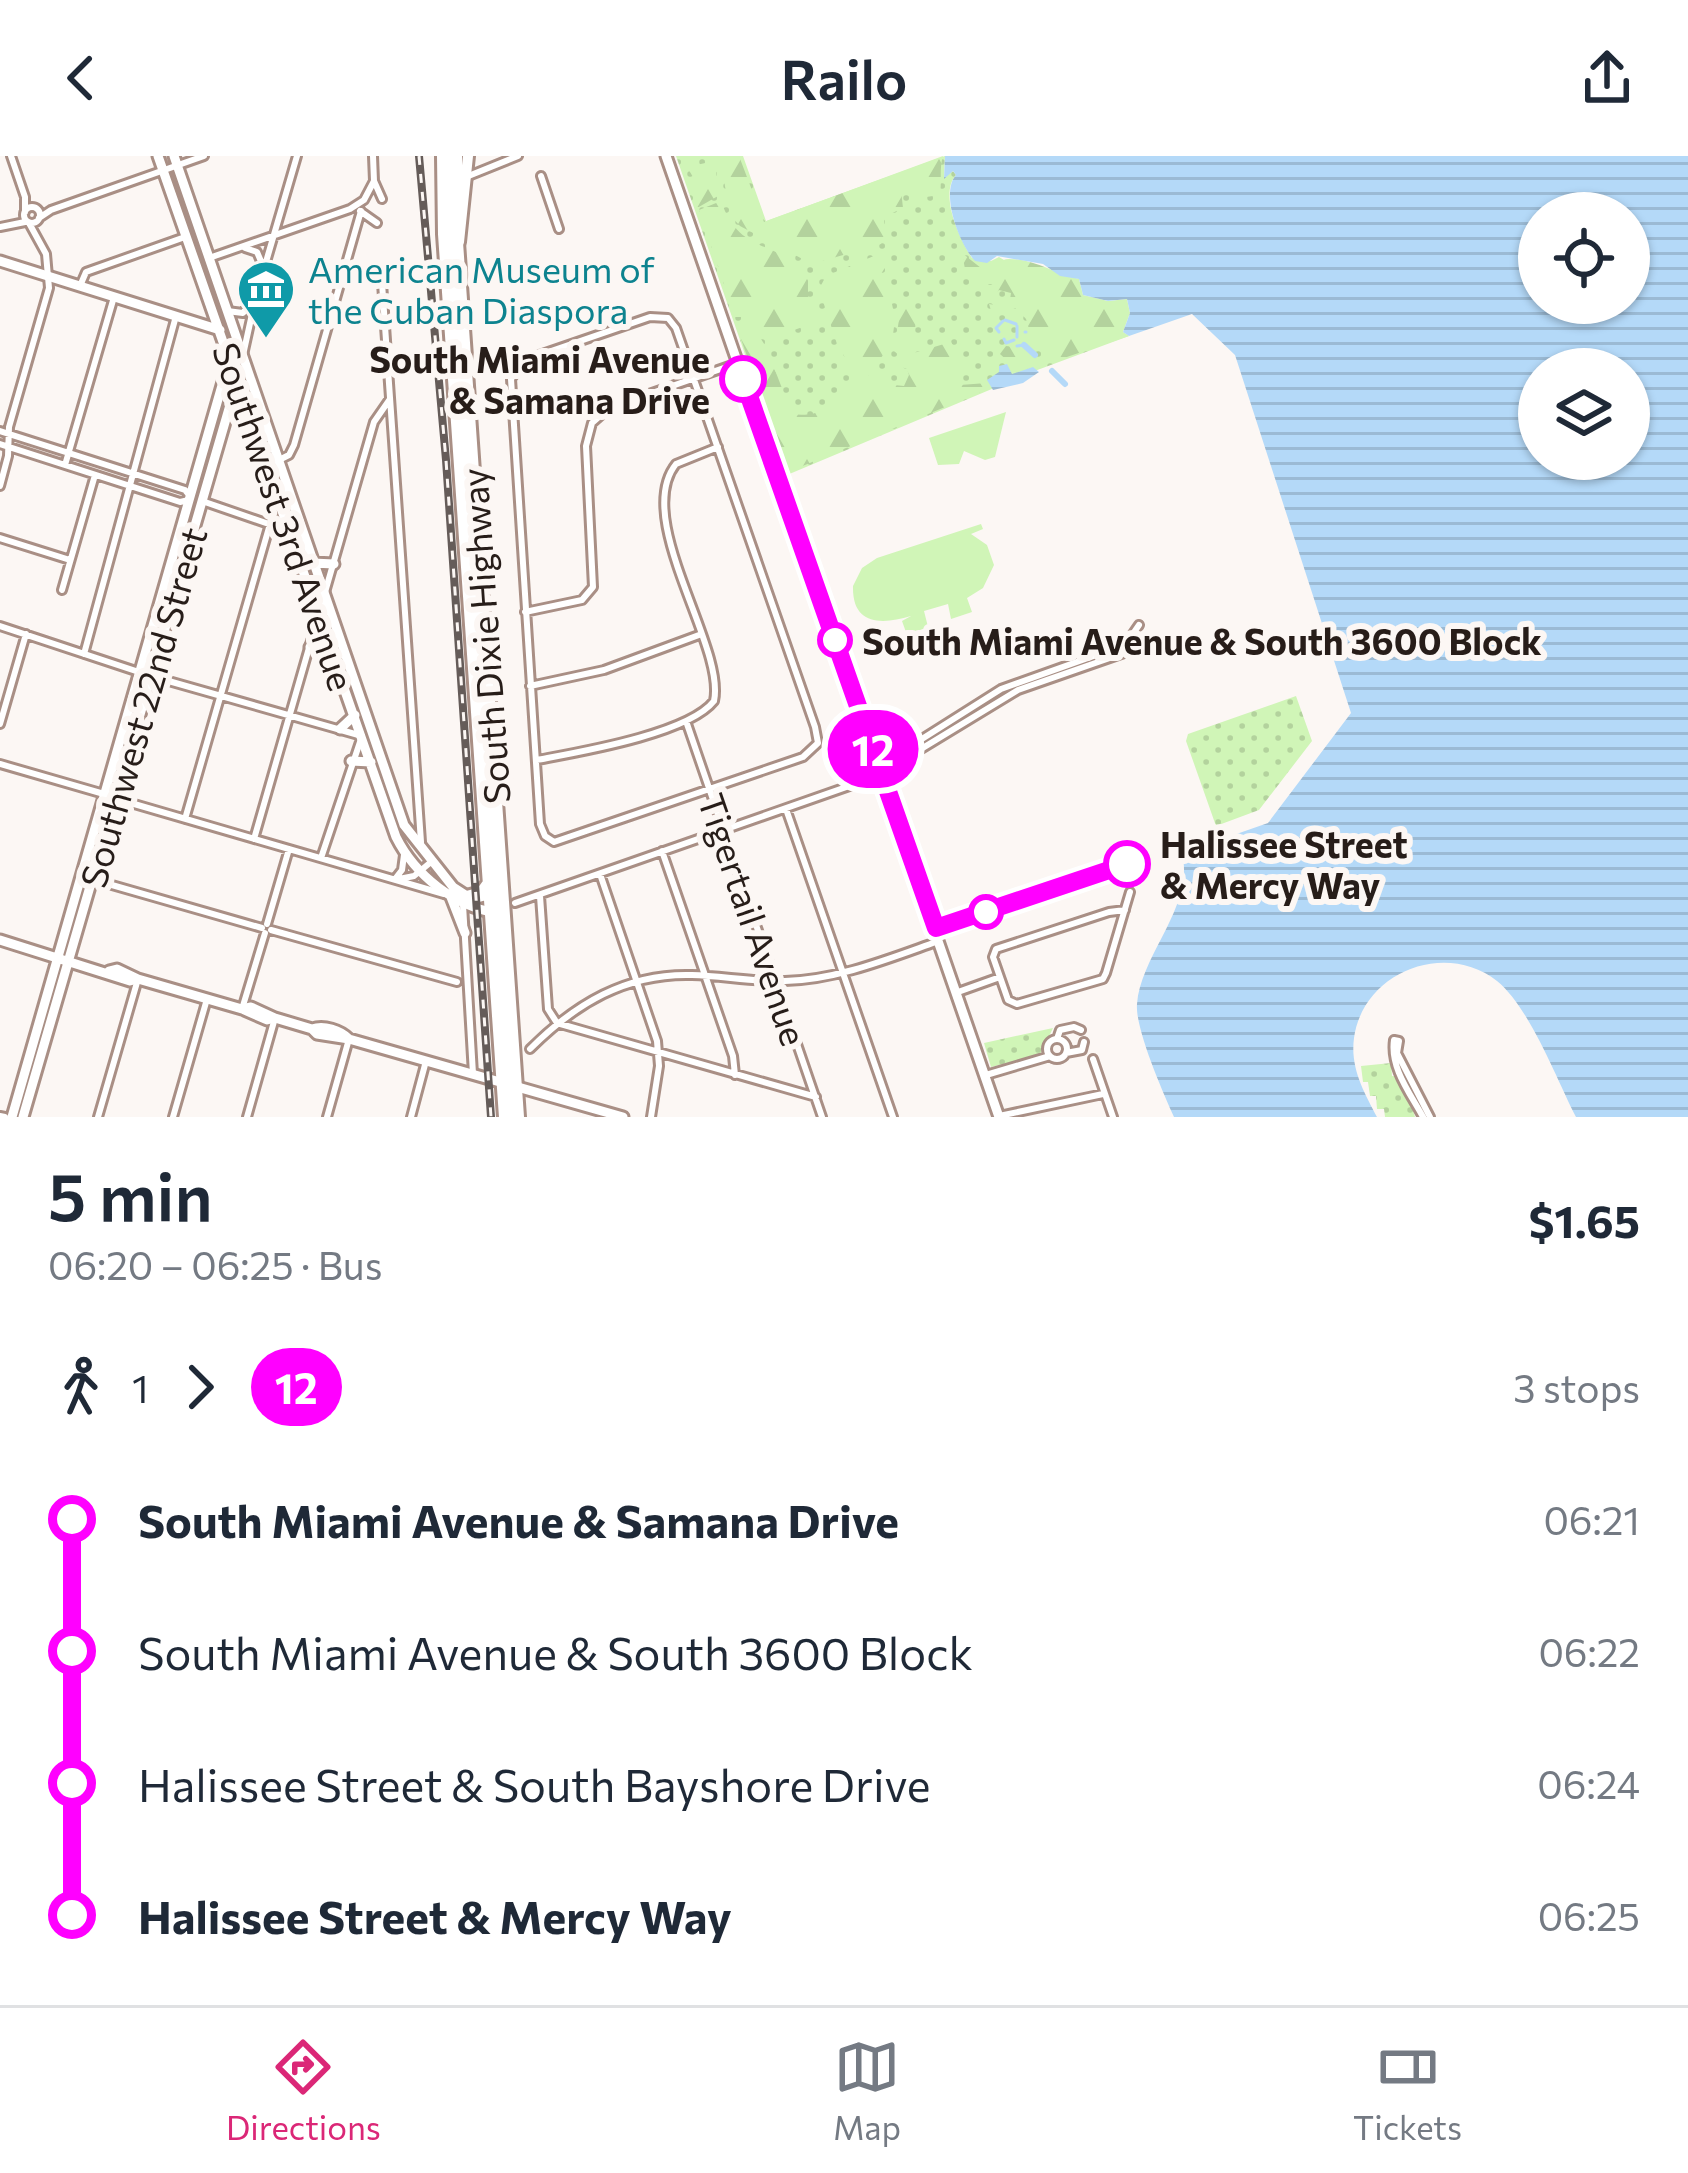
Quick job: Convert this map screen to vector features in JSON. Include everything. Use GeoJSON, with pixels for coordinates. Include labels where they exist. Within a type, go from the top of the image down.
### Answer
{"type":"FeatureCollection","features":[{"type":"Feature","properties":{"kind":"highway","name":"South Dixie Highway"},"geometry":{"type":"LineString","coordinates":[[444,156],[445,234],[490,883],[479,903]]}},
{"type":"Feature","properties":{"kind":"highway"},"geometry":{"type":"LineString","coordinates":[[455,156],[459,245]]}},
{"type":"Feature","properties":{"kind":"highway","name":"South Dixie Highway"},"geometry":{"type":"LineString","coordinates":[[459,245],[479,903],[517,1117]]}},
{"type":"Feature","properties":{"kind":"highway"},"geometry":{"type":"LineString","coordinates":[[479,903],[490,883]]}},
{"type":"Feature","properties":{"kind":"highway","name":"South Dixie Highway"},"geometry":{"type":"LineString","coordinates":[[506,1117],[509,1084]]}},
{"type":"Feature","properties":{"kind":"main road","name":"Southwest 3rd Avenue"},"geometry":{"type":"LineString","coordinates":[[158,156],[250,413],[313,562],[367,734],[399,812],[402,849],[421,871],[479,903]]}},
{"type":"Feature","properties":{"kind":"main road","name":"South Dixie Highway"},"geometry":{"type":"LineString","coordinates":[[459,245],[468,156]]}},
{"type":"Feature","properties":{"kind":"main road"},"geometry":{"type":"LineString","coordinates":[[666,156],[999,1117]]}},
{"type":"Feature","properties":{"kind":"main road","name":"Southwest 3rd Avenue"},"geometry":{"type":"LineString","coordinates":[[175,161],[273,446],[279,498],[291,517]]}},
{"type":"Feature","properties":{"kind":"main road"},"geometry":{"type":"LineString","coordinates":[[190,250],[209,258]]}},
{"type":"Feature","properties":{"kind":"main road"},"geometry":{"type":"LineString","coordinates":[[0,261],[220,331],[239,345]]}},
{"type":"Feature","properties":{"kind":"main road"},"geometry":{"type":"LineString","coordinates":[[191,321],[202,317],[211,304]]}},
{"type":"Feature","properties":{"kind":"main road","name":"Southwest 22nd Street"},"geometry":{"type":"LineString","coordinates":[[197,500],[230,356]]}},
{"type":"Feature","properties":{"kind":"main road","name":"Southwest 22nd Street"},"geometry":{"type":"LineString","coordinates":[[23,1117],[63,958],[242,358]]}},
{"type":"Feature","properties":{"kind":"main road"},"geometry":{"type":"LineString","coordinates":[[723,369],[739,367]]}},
{"type":"Feature","properties":{"kind":"main road"},"geometry":{"type":"LineString","coordinates":[[228,412],[250,413]]}},
{"type":"Feature","properties":{"kind":"main road","name":"Southwest 3rd Avenue"},"geometry":{"type":"LineString","coordinates":[[296,529],[331,646],[399,828],[479,903]]}},
{"type":"Feature","properties":{"kind":"main road"},"geometry":{"type":"LineString","coordinates":[[313,562],[334,563]]}},
{"type":"Feature","properties":{"kind":"main road"},"geometry":{"type":"LineString","coordinates":[[310,647],[320,642],[331,646]]}},
{"type":"Feature","properties":{"kind":"main road"},"geometry":{"type":"LineString","coordinates":[[340,730],[355,715]]}},
{"type":"Feature","properties":{"kind":"main road"},"geometry":{"type":"LineString","coordinates":[[351,761],[371,762]]}},
{"type":"Feature","properties":{"kind":"main road"},"geometry":{"type":"LineString","coordinates":[[466,920],[479,903]]}},
{"type":"Feature","properties":{"kind":"main road"},"geometry":{"type":"LineString","coordinates":[[465,933],[479,903]]}},
{"type":"Feature","properties":{"kind":"main road"},"geometry":{"type":"LineString","coordinates":[[0,940],[267,1020],[275,1018],[317,1034],[509,1084],[583,1112],[623,1117]]}},
{"type":"Feature","properties":{"kind":"main road","name":"Southwest 22nd Street"},"geometry":{"type":"LineString","coordinates":[[6,1116],[63,958]]}},
{"type":"Feature","properties":{"kind":"street"},"geometry":{"type":"LineString","coordinates":[[0,486],[4,433],[50,277],[11,156]]}},
{"type":"Feature","properties":{"kind":"street"},"geometry":{"type":"LineString","coordinates":[[0,227],[163,170],[175,161],[204,156]]}},
{"type":"Feature","properties":{"kind":"street","name":"Southwest 22nd Street"},"geometry":{"type":"LineString","coordinates":[[242,358],[297,156]]}},
{"type":"Feature","properties":{"kind":"street"},"geometry":{"type":"LineString","coordinates":[[373,156],[374,181],[382,199]]}},
{"type":"Feature","properties":{"kind":"street"},"geometry":{"type":"LineString","coordinates":[[466,177],[518,156]]}},
{"type":"Feature","properties":{"kind":"street"},"geometry":{"type":"LineString","coordinates":[[541,176],[559,229]]}},
{"type":"Feature","properties":{"kind":"street"},"geometry":{"type":"LineString","coordinates":[[273,463],[289,455],[294,445],[360,207],[374,181]]}},
{"type":"Feature","properties":{"kind":"street"},"geometry":{"type":"LineString","coordinates":[[282,207],[286,219],[297,227]]}},
{"type":"Feature","properties":{"kind":"street"},"geometry":{"type":"LineString","coordinates":[[209,258],[350,208],[360,207],[377,223]]}},
{"type":"Feature","properties":{"kind":"street"},"geometry":{"type":"LineString","coordinates":[[80,286],[86,272],[185,237]]}},
{"type":"Feature","properties":{"kind":"street"},"geometry":{"type":"LineString","coordinates":[[241,247],[257,252],[263,270]]}},
{"type":"Feature","properties":{"kind":"street"},"geometry":{"type":"LineString","coordinates":[[382,283],[422,851]]}},
{"type":"Feature","properties":{"kind":"street"},"geometry":{"type":"LineString","coordinates":[[227,310],[243,313],[256,296]]}},
{"type":"Feature","properties":{"kind":"street"},"geometry":{"type":"LineString","coordinates":[[65,465],[114,297]]}},
{"type":"Feature","properties":{"kind":"street"},"geometry":{"type":"LineString","coordinates":[[84,654],[176,316]]}},
{"type":"Feature","properties":{"kind":"street"},"geometry":{"type":"LineString","coordinates":[[650,316],[664,316],[674,323],[694,378],[815,727],[817,746],[803,757],[564,841],[551,841],[541,829],[525,612],[510,389],[513,372],[525,360],[650,316]]}},
{"type":"Feature","properties":{"kind":"street"},"geometry":{"type":"LineString","coordinates":[[525,612],[582,600],[593,586],[586,446],[595,418],[615,406],[723,369]]}},
{"type":"Feature","properties":{"kind":"street"},"geometry":{"type":"LineString","coordinates":[[254,839],[374,422],[390,399]]}},
{"type":"Feature","properties":{"kind":"street"},"geometry":{"type":"LineString","coordinates":[[4,433],[184,490],[197,500],[258,519],[291,517]]}},
{"type":"Feature","properties":{"kind":"street"},"geometry":{"type":"LineString","coordinates":[[273,446],[294,445]]}},
{"type":"Feature","properties":{"kind":"street"},"geometry":{"type":"LineString","coordinates":[[4,446],[181,502],[197,500]]}},
{"type":"Feature","properties":{"kind":"street"},"geometry":{"type":"LineString","coordinates":[[535,760],[686,721],[708,709],[716,698],[715,679],[675,562],[667,485],[676,464],[718,447]]}},
{"type":"Feature","properties":{"kind":"street"},"geometry":{"type":"LineString","coordinates":[[62,590],[95,475]]}},
{"type":"Feature","properties":{"kind":"street"},"geometry":{"type":"LineString","coordinates":[[185,819],[279,498]]}},
{"type":"Feature","properties":{"kind":"street"},"geometry":{"type":"LineString","coordinates":[[270,516],[296,529]]}},
{"type":"Feature","properties":{"kind":"street"},"geometry":{"type":"LineString","coordinates":[[0,538],[70,560]]}},
{"type":"Feature","properties":{"kind":"street"},"geometry":{"type":"LineString","coordinates":[[1120,650],[1139,625]]}},
{"type":"Feature","properties":{"kind":"street"},"geometry":{"type":"LineString","coordinates":[[0,626],[146,674],[367,734],[351,761],[322,858]]}},
{"type":"Feature","properties":{"kind":"street"},"geometry":{"type":"LineString","coordinates":[[0,724],[26,634]]}},
{"type":"Feature","properties":{"kind":"street"},"geometry":{"type":"LineString","coordinates":[[530,686],[622,665],[700,635]]}},
{"type":"Feature","properties":{"kind":"street"},"geometry":{"type":"LineString","coordinates":[[0,764],[479,903],[540,896],[881,773],[1018,690],[1145,642]]}},
{"type":"Feature","properties":{"kind":"street"},"geometry":{"type":"LineString","coordinates":[[941,734],[980,701],[1018,681],[1063,670]]}},
{"type":"Feature","properties":{"kind":"street"},"geometry":{"type":"LineString","coordinates":[[980,701],[981,711]]}},
{"type":"Feature","properties":{"kind":"street","name":"Tigertail Avenue"},"geometry":{"type":"LineString","coordinates":[[686,721],[822,1117]]}},
{"type":"Feature","properties":{"kind":"street"},"geometry":{"type":"LineString","coordinates":[[786,809],[893,1117]]}},
{"type":"Feature","properties":{"kind":"street"},"geometry":{"type":"LineString","coordinates":[[399,812],[418,813]]}},
{"type":"Feature","properties":{"kind":"street"},"geometry":{"type":"LineString","coordinates":[[399,828],[418,813]]}},
{"type":"Feature","properties":{"kind":"street"},"geometry":{"type":"LineString","coordinates":[[242,1009],[289,849]]}},
{"type":"Feature","properties":{"kind":"street"},"geometry":{"type":"LineString","coordinates":[[395,879],[403,866],[402,849]]}},
{"type":"Feature","properties":{"kind":"street"},"geometry":{"type":"LineString","coordinates":[[662,851],[734,1060],[735,1076]]}},
{"type":"Feature","properties":{"kind":"street"},"geometry":{"type":"LineString","coordinates":[[395,879],[421,871],[431,862]]}},
{"type":"Feature","properties":{"kind":"street"},"geometry":{"type":"LineString","coordinates":[[600,874],[659,1054],[651,1117]]}},
{"type":"Feature","properties":{"kind":"street"},"geometry":{"type":"LineString","coordinates":[[87,878],[469,986]]}},
{"type":"Feature","properties":{"kind":"street"},"geometry":{"type":"LineString","coordinates":[[1125,910],[1108,911],[998,948],[993,957],[1008,1000],[1015,1004],[1104,978],[1125,910],[1130,892]]}},
{"type":"Feature","properties":{"kind":"street"},"geometry":{"type":"LineString","coordinates":[[540,896],[548,1009],[556,1023],[816,1097]]}},
{"type":"Feature","properties":{"kind":"street"},"geometry":{"type":"LineString","coordinates":[[466,920],[473,1074]]}},
{"type":"Feature","properties":{"kind":"street"},"geometry":{"type":"LineString","coordinates":[[530,1049],[556,1023],[593,999],[637,980],[705,976],[776,981],[842,972],[941,941]]}},
{"type":"Feature","properties":{"kind":"street"},"geometry":{"type":"LineString","coordinates":[[958,992],[1000,977]]}},
{"type":"Feature","properties":{"kind":"street"},"geometry":{"type":"LineString","coordinates":[[98,1117],[138,979]]}},
{"type":"Feature","properties":{"kind":"street"},"geometry":{"type":"LineString","coordinates":[[173,1117],[207,999]]}},
{"type":"Feature","properties":{"kind":"street"},"geometry":{"type":"LineString","coordinates":[[247,1117],[275,1018]]}},
{"type":"Feature","properties":{"kind":"street"},"geometry":{"type":"LineString","coordinates":[[1050,1056],[1048,1044],[1060,1030],[1081,1030]]}},
{"type":"Feature","properties":{"kind":"street"},"geometry":{"type":"LineString","coordinates":[[327,1117],[349,1039]]}},
{"type":"Feature","properties":{"kind":"street"},"geometry":{"type":"LineString","coordinates":[[1057,1039],[1065,1044],[1066,1053]]}},
{"type":"Feature","properties":{"kind":"street"},"geometry":{"type":"LineString","coordinates":[[1394,1040],[1399,1041],[1396,1054],[1426,1117],[1397,1068],[1394,1040]]}},
{"type":"Feature","properties":{"kind":"street"},"geometry":{"type":"LineString","coordinates":[[986,1075],[1050,1056],[1060,1058],[1082,1050],[1084,1042]]}},
{"type":"Feature","properties":{"kind":"street"},"geometry":{"type":"LineString","coordinates":[[1094,1059],[1113,1117]]}},
{"type":"Feature","properties":{"kind":"street"},"geometry":{"type":"LineString","coordinates":[[411,1117],[427,1061]]}},
{"type":"Feature","properties":{"kind":"street"},"geometry":{"type":"LineString","coordinates":[[999,1117],[1103,1094]]}},
{"type":"Feature","properties":{"kind":"green space"},"geometry":{"type":"Polygon","coordinates":[[[676,156],[743,156],[766,221],[945,156],[944,177],[953,171],[956,175],[950,193],[953,216],[972,258],[991,261],[999,257],[1129,336],[787,475],[676,156]]]}},
{"type":"Feature","properties":{"kind":"green space"},"geometry":{"type":"Polygon","coordinates":[[[703,156],[739,156],[764,222],[943,156],[940,195],[919,198],[918,204],[907,181],[900,182],[903,208],[884,217],[881,244],[812,264],[740,226],[730,215],[721,163],[714,157],[700,159],[703,156]]]}},
{"type":"Feature","properties":{"kind":"green space"},"geometry":{"type":"Polygon","coordinates":[[[710,162],[716,168],[718,196],[697,208],[687,167],[710,162]]]}},
{"type":"Feature","properties":{"kind":"green space"},"geometry":{"type":"Polygon","coordinates":[[[721,201],[738,231],[808,274],[808,296],[820,321],[771,338],[754,317],[735,317],[699,210],[721,201]]]}},
{"type":"Feature","properties":{"kind":"green space"},"geometry":{"type":"Polygon","coordinates":[[[881,253],[889,261],[878,279],[892,304],[892,338],[874,363],[853,371],[837,344],[819,289],[826,276],[881,253]]]}},
{"type":"Feature","properties":{"kind":"green space"},"geometry":{"type":"Polygon","coordinates":[[[962,253],[981,268],[1006,259],[1028,261],[1079,279],[1083,295],[1108,301],[1127,299],[1130,313],[1123,332],[1129,336],[1055,361],[1021,344],[1029,329],[1016,308],[994,320],[989,304],[1009,307],[1011,293],[999,290],[986,301],[984,295],[993,293],[994,284],[982,284],[976,273],[965,269],[962,253]]]}},
{"type":"Feature","properties":{"kind":"green space"},"geometry":{"type":"Polygon","coordinates":[[[902,301],[917,314],[913,343],[903,347],[901,357],[894,351],[902,301]]]}},
{"type":"Feature","properties":{"kind":"green space"},"geometry":{"type":"Polygon","coordinates":[[[751,323],[766,347],[792,414],[826,409],[848,394],[855,381],[883,369],[894,385],[904,386],[909,375],[907,369],[893,364],[896,361],[908,361],[910,354],[951,342],[964,364],[960,385],[987,383],[991,388],[788,472],[736,325],[751,323]]]}},
{"type":"Feature","properties":{"kind":"green space"},"geometry":{"type":"Polygon","coordinates":[[[1006,346],[1023,348],[1041,366],[1013,372],[1000,354],[1006,346]]]}},
{"type":"Feature","properties":{"kind":"green space"},"geometry":{"type":"Polygon","coordinates":[[[1006,412],[995,457],[985,460],[964,451],[959,464],[938,465],[929,438],[1006,412]]]}},
{"type":"Feature","properties":{"kind":"green space"},"geometry":{"type":"Polygon","coordinates":[[[981,524],[983,529],[971,534],[987,545],[994,565],[983,588],[967,598],[972,612],[951,619],[948,604],[924,611],[928,627],[907,635],[902,621],[911,616],[879,621],[857,608],[853,586],[862,568],[877,558],[981,524]]]}},
{"type":"Feature","properties":{"kind":"green space"},"geometry":{"type":"Polygon","coordinates":[[[1296,696],[1312,741],[1259,810],[1216,826],[1186,741],[1188,734],[1296,696]]]}},
{"type":"Feature","properties":{"kind":"green space"},"geometry":{"type":"Polygon","coordinates":[[[1053,1028],[1040,1055],[991,1067],[984,1043],[1053,1028]]]}},
{"type":"Feature","properties":{"kind":"green space"},"geometry":{"type":"Polygon","coordinates":[[[1391,1063],[1392,1076],[1400,1076],[1415,1117],[1385,1117],[1384,1109],[1377,1109],[1376,1096],[1370,1096],[1368,1082],[1363,1082],[1361,1066],[1391,1063]]]}},
{"type":"Feature","properties":{"kind":"water"},"geometry":{"type":"Polygon","coordinates":[[[945,156],[1688,156],[1688,1117],[1576,1117],[1531,1026],[1509,993],[1476,969],[1454,963],[1409,969],[1389,980],[1361,1015],[1354,1059],[1377,1117],[1174,1117],[1145,1044],[1137,1004],[1181,892],[1182,853],[1268,823],[1351,713],[1235,355],[1192,314],[1129,336],[1123,332],[1130,313],[1127,299],[1108,301],[1083,295],[1079,279],[1060,276],[1043,264],[997,256],[987,263],[975,261],[963,243],[951,206],[953,171],[944,179],[945,156]]]}},
{"type":"Feature","properties":{"kind":"water"},"geometry":{"type":"Polygon","coordinates":[[[1007,364],[1012,374],[1033,367],[1039,372],[1023,383],[993,390],[987,380],[1007,364]]]}},
{"type":"Feature","properties":{"kind":"waterway"},"geometry":{"type":"LineString","coordinates":[[1005,320],[1016,324]]}},
{"type":"Feature","properties":{"kind":"waterway"},"geometry":{"type":"LineString","coordinates":[[999,332],[996,328],[1003,321]]}},
{"type":"Feature","properties":{"kind":"waterway"},"geometry":{"type":"LineString","coordinates":[[1017,326],[1017,337]]}},
{"type":"Feature","properties":{"kind":"waterway"},"geometry":{"type":"LineString","coordinates":[[1004,339],[1006,343],[1014,340]]}},
{"type":"Feature","properties":{"kind":"waterway"},"geometry":{"type":"LineString","coordinates":[[1017,346],[1024,345]]}},
{"type":"Feature","properties":{"kind":"waterway"},"geometry":{"type":"LineString","coordinates":[[1024,345],[1035,355]]}},
{"type":"Feature","properties":{"kind":"waterway"},"geometry":{"type":"LineString","coordinates":[[1052,371],[1065,384]]}},
{"type":"Feature","properties":{"kind":"railway"},"geometry":{"type":"LineString","coordinates":[[419,156],[446,460],[491,1117]]}},
{"type":"Feature","properties":{"kind":"bus line","name":"12"},"geometry":{"type":"LineString","coordinates":[[743,379],[936,928],[1127,864]]}},
{"type":"Feature","properties":{"kind":"place","name":"American Museum of the Cuban Diaspora"},"geometry":{"type":"Point","coordinates":[266,340]}},
{"type":"Feature","properties":{"kind":"place","name":"South Miami Avenue & Samana Drive"},"geometry":{"type":"Point","coordinates":[743,379]}},
{"type":"Feature","properties":{"kind":"place","name":"South Miami Avenue & South 3600 Block"},"geometry":{"type":"Point","coordinates":[835,640]}},
{"type":"Feature","properties":{"kind":"place","name":"Halissee Street & Mercy Way"},"geometry":{"type":"Point","coordinates":[1127,864]}}]}
